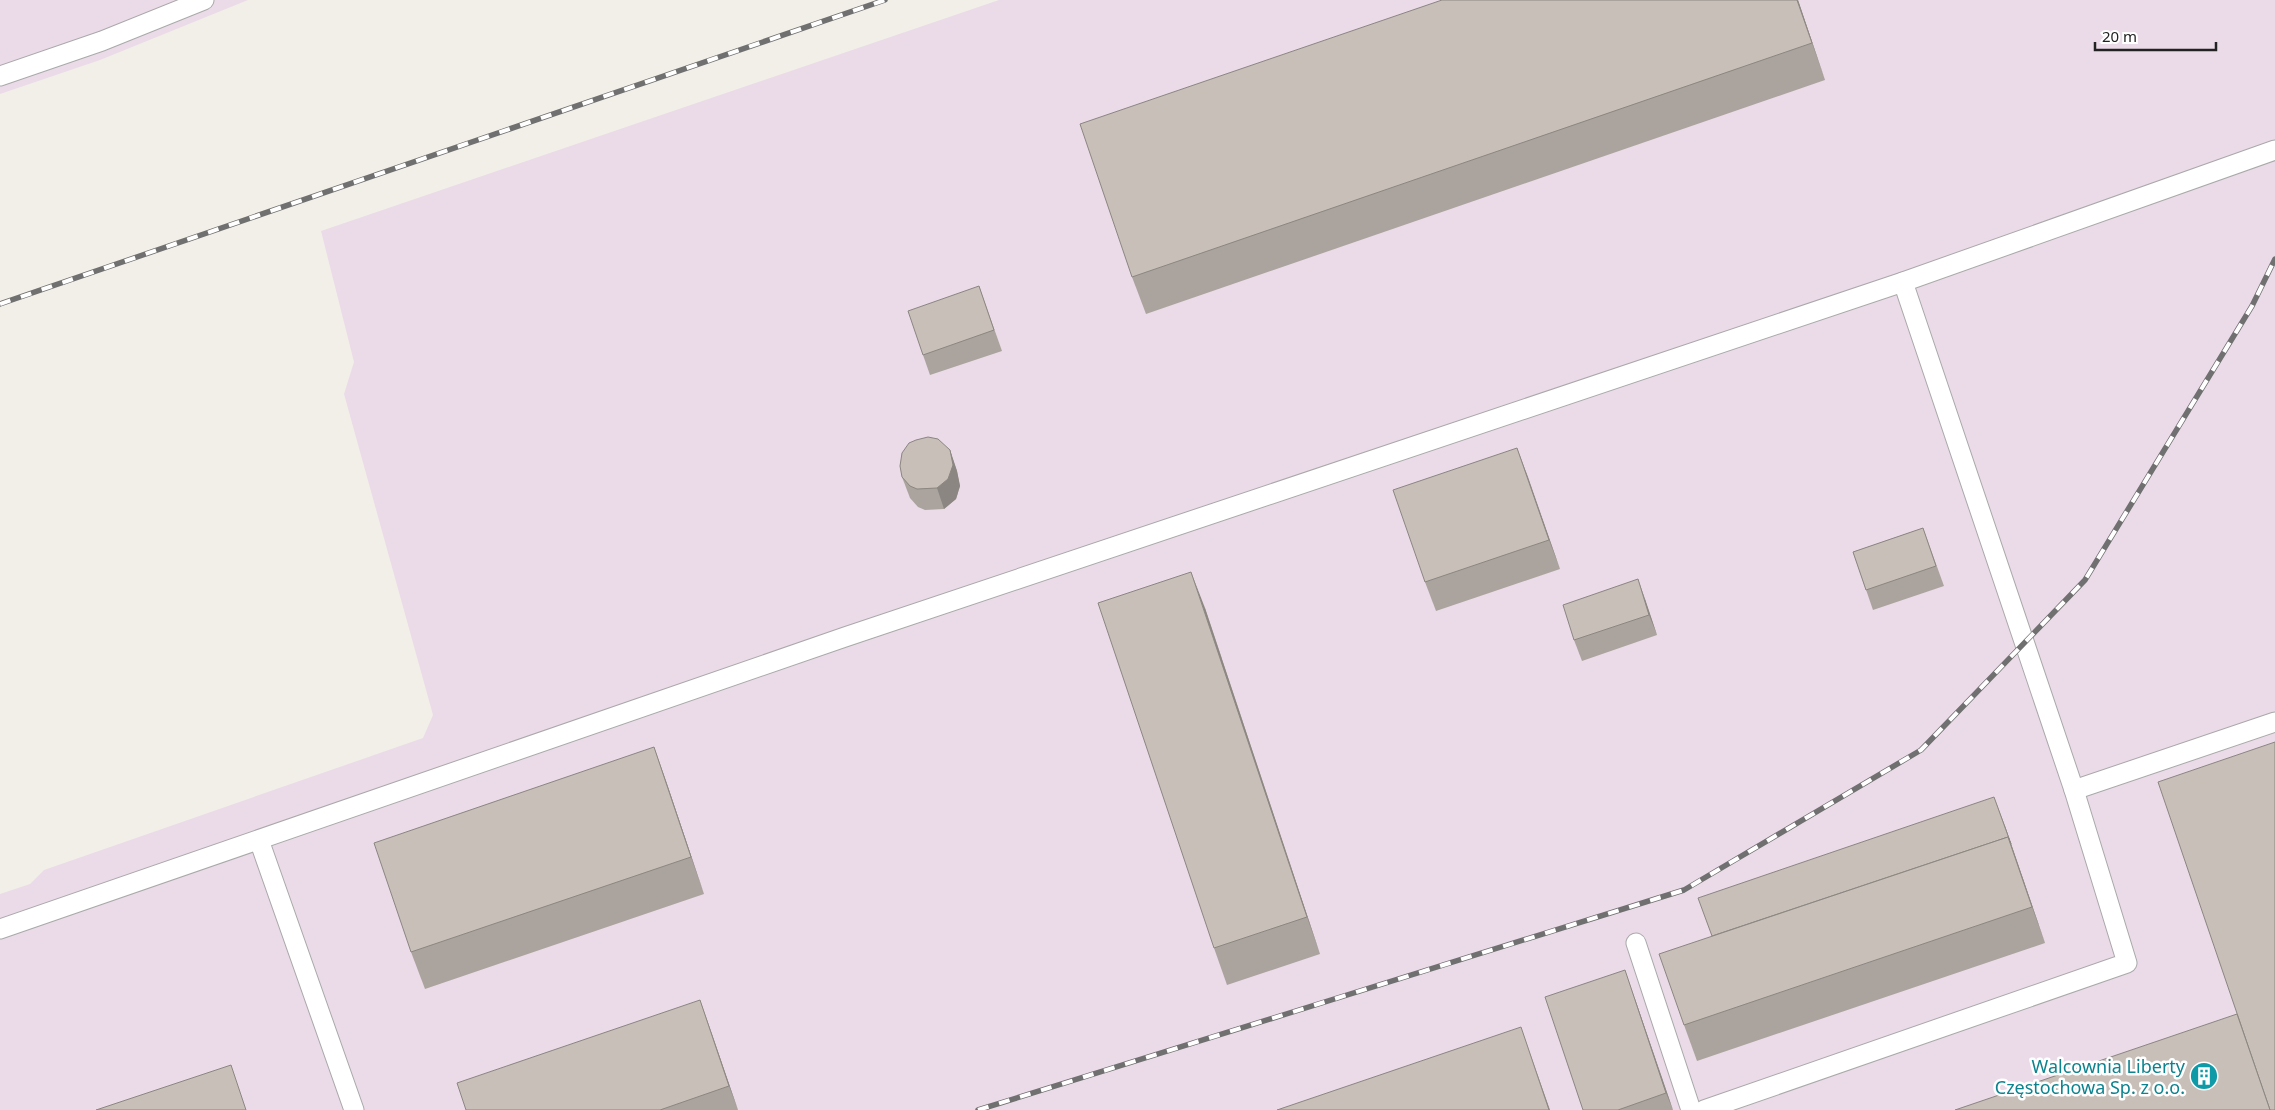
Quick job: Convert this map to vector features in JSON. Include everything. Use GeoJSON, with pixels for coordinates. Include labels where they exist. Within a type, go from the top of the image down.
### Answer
{"type":"FeatureCollection","features":[{"type":"Feature","properties":{"kind":"lane"},"geometry":{"type":"LineString","coordinates":[[0,76],[102,41],[204,0]]}},
{"type":"Feature","properties":{"kind":"lane"},"geometry":{"type":"LineString","coordinates":[[0,929],[854,634],[1904,282],[2275,150]]}},
{"type":"Feature","properties":{"kind":"lane"},"geometry":{"type":"LineString","coordinates":[[1704,1110],[2128,963],[2074,790],[1904,282]]}},
{"type":"Feature","properties":{"kind":"lane"},"geometry":{"type":"LineString","coordinates":[[2074,790],[2275,722]]}},
{"type":"Feature","properties":{"kind":"lane"},"geometry":{"type":"LineString","coordinates":[[259,840],[354,1110]]}},
{"type":"Feature","properties":{"kind":"lane"},"geometry":{"type":"LineString","coordinates":[[1636,942],[1691,1110]]}},
{"type":"Feature","properties":{"kind":"shaded area"},"geometry":{"type":"Polygon","coordinates":[[[0,0],[248,0],[100,60],[0,94],[0,0]]]}},
{"type":"Feature","properties":{"kind":"shaded area"},"geometry":{"type":"Polygon","coordinates":[[[999,0],[2275,0],[2275,1110],[0,1110],[0,894],[30,884],[44,870],[423,738],[433,715],[344,394],[354,362],[321,231],[999,0]]]}},
{"type":"Feature","properties":{"kind":"building"},"geometry":{"type":"Polygon","coordinates":[[[1442,0],[1797,0],[1812,43],[1132,277],[1080,124],[1442,0]]]}},
{"type":"Feature","properties":{"kind":"building"},"geometry":{"type":"Polygon","coordinates":[[[979,286],[994,330],[923,355],[908,311],[979,286]]]}},
{"type":"Feature","properties":{"kind":"building"},"geometry":{"type":"Polygon","coordinates":[[[928,437],[938,439],[950,450],[953,465],[948,479],[937,488],[917,489],[910,486],[902,477],[900,466],[902,453],[909,443],[928,437]]]}},
{"type":"Feature","properties":{"kind":"building"},"geometry":{"type":"Polygon","coordinates":[[[1517,448],[1549,540],[1425,582],[1393,490],[1517,448]]]}},
{"type":"Feature","properties":{"kind":"building"},"geometry":{"type":"Polygon","coordinates":[[[1923,528],[1936,566],[1866,590],[1853,552],[1923,528]]]}},
{"type":"Feature","properties":{"kind":"building"},"geometry":{"type":"Polygon","coordinates":[[[1191,572],[1307,917],[1214,948],[1098,603],[1191,572]]]}},
{"type":"Feature","properties":{"kind":"building"},"geometry":{"type":"Polygon","coordinates":[[[1638,579],[1649,615],[1574,640],[1563,605],[1638,579]]]}},
{"type":"Feature","properties":{"kind":"building"},"geometry":{"type":"Polygon","coordinates":[[[2275,742],[2275,1110],[2270,1110],[2158,782],[2275,742]]]}},
{"type":"Feature","properties":{"kind":"building"},"geometry":{"type":"Polygon","coordinates":[[[654,747],[691,857],[411,952],[374,843],[654,747]]]}},
{"type":"Feature","properties":{"kind":"building"},"geometry":{"type":"Polygon","coordinates":[[[1994,797],[2011,844],[2008,837],[1712,936],[1698,898],[1994,797]]]}},
{"type":"Feature","properties":{"kind":"building"},"geometry":{"type":"Polygon","coordinates":[[[2008,837],[2032,907],[1684,1025],[1659,954],[2008,837]]]}},
{"type":"Feature","properties":{"kind":"building"},"geometry":{"type":"Polygon","coordinates":[[[1625,970],[1666,1093],[1618,1110],[1583,1110],[1545,997],[1625,970]]]}},
{"type":"Feature","properties":{"kind":"building"},"geometry":{"type":"Polygon","coordinates":[[[700,1000],[729,1086],[660,1110],[466,1110],[457,1083],[700,1000]]]}},
{"type":"Feature","properties":{"kind":"building"},"geometry":{"type":"Polygon","coordinates":[[[2237,1014],[2270,1110],[1955,1110],[2237,1014]]]}},
{"type":"Feature","properties":{"kind":"building"},"geometry":{"type":"Polygon","coordinates":[[[1521,1027],[1549,1110],[1277,1110],[1521,1027]]]}},
{"type":"Feature","properties":{"kind":"building"},"geometry":{"type":"Polygon","coordinates":[[[231,1065],[246,1110],[96,1110],[231,1065]]]}},
{"type":"Feature","properties":{"kind":"railway"},"geometry":{"type":"LineString","coordinates":[[0,304],[885,0]]}},
{"type":"Feature","properties":{"kind":"railway"},"geometry":{"type":"LineString","coordinates":[[978,1110],[1684,890],[1921,750],[2085,580],[2252,306],[2275,259]]}},
{"type":"Feature","properties":{"kind":"place","name":"Walcownia Liberty Częstochowa Sp. z o.o."},"geometry":{"type":"Point","coordinates":[2204,1076]}}]}
